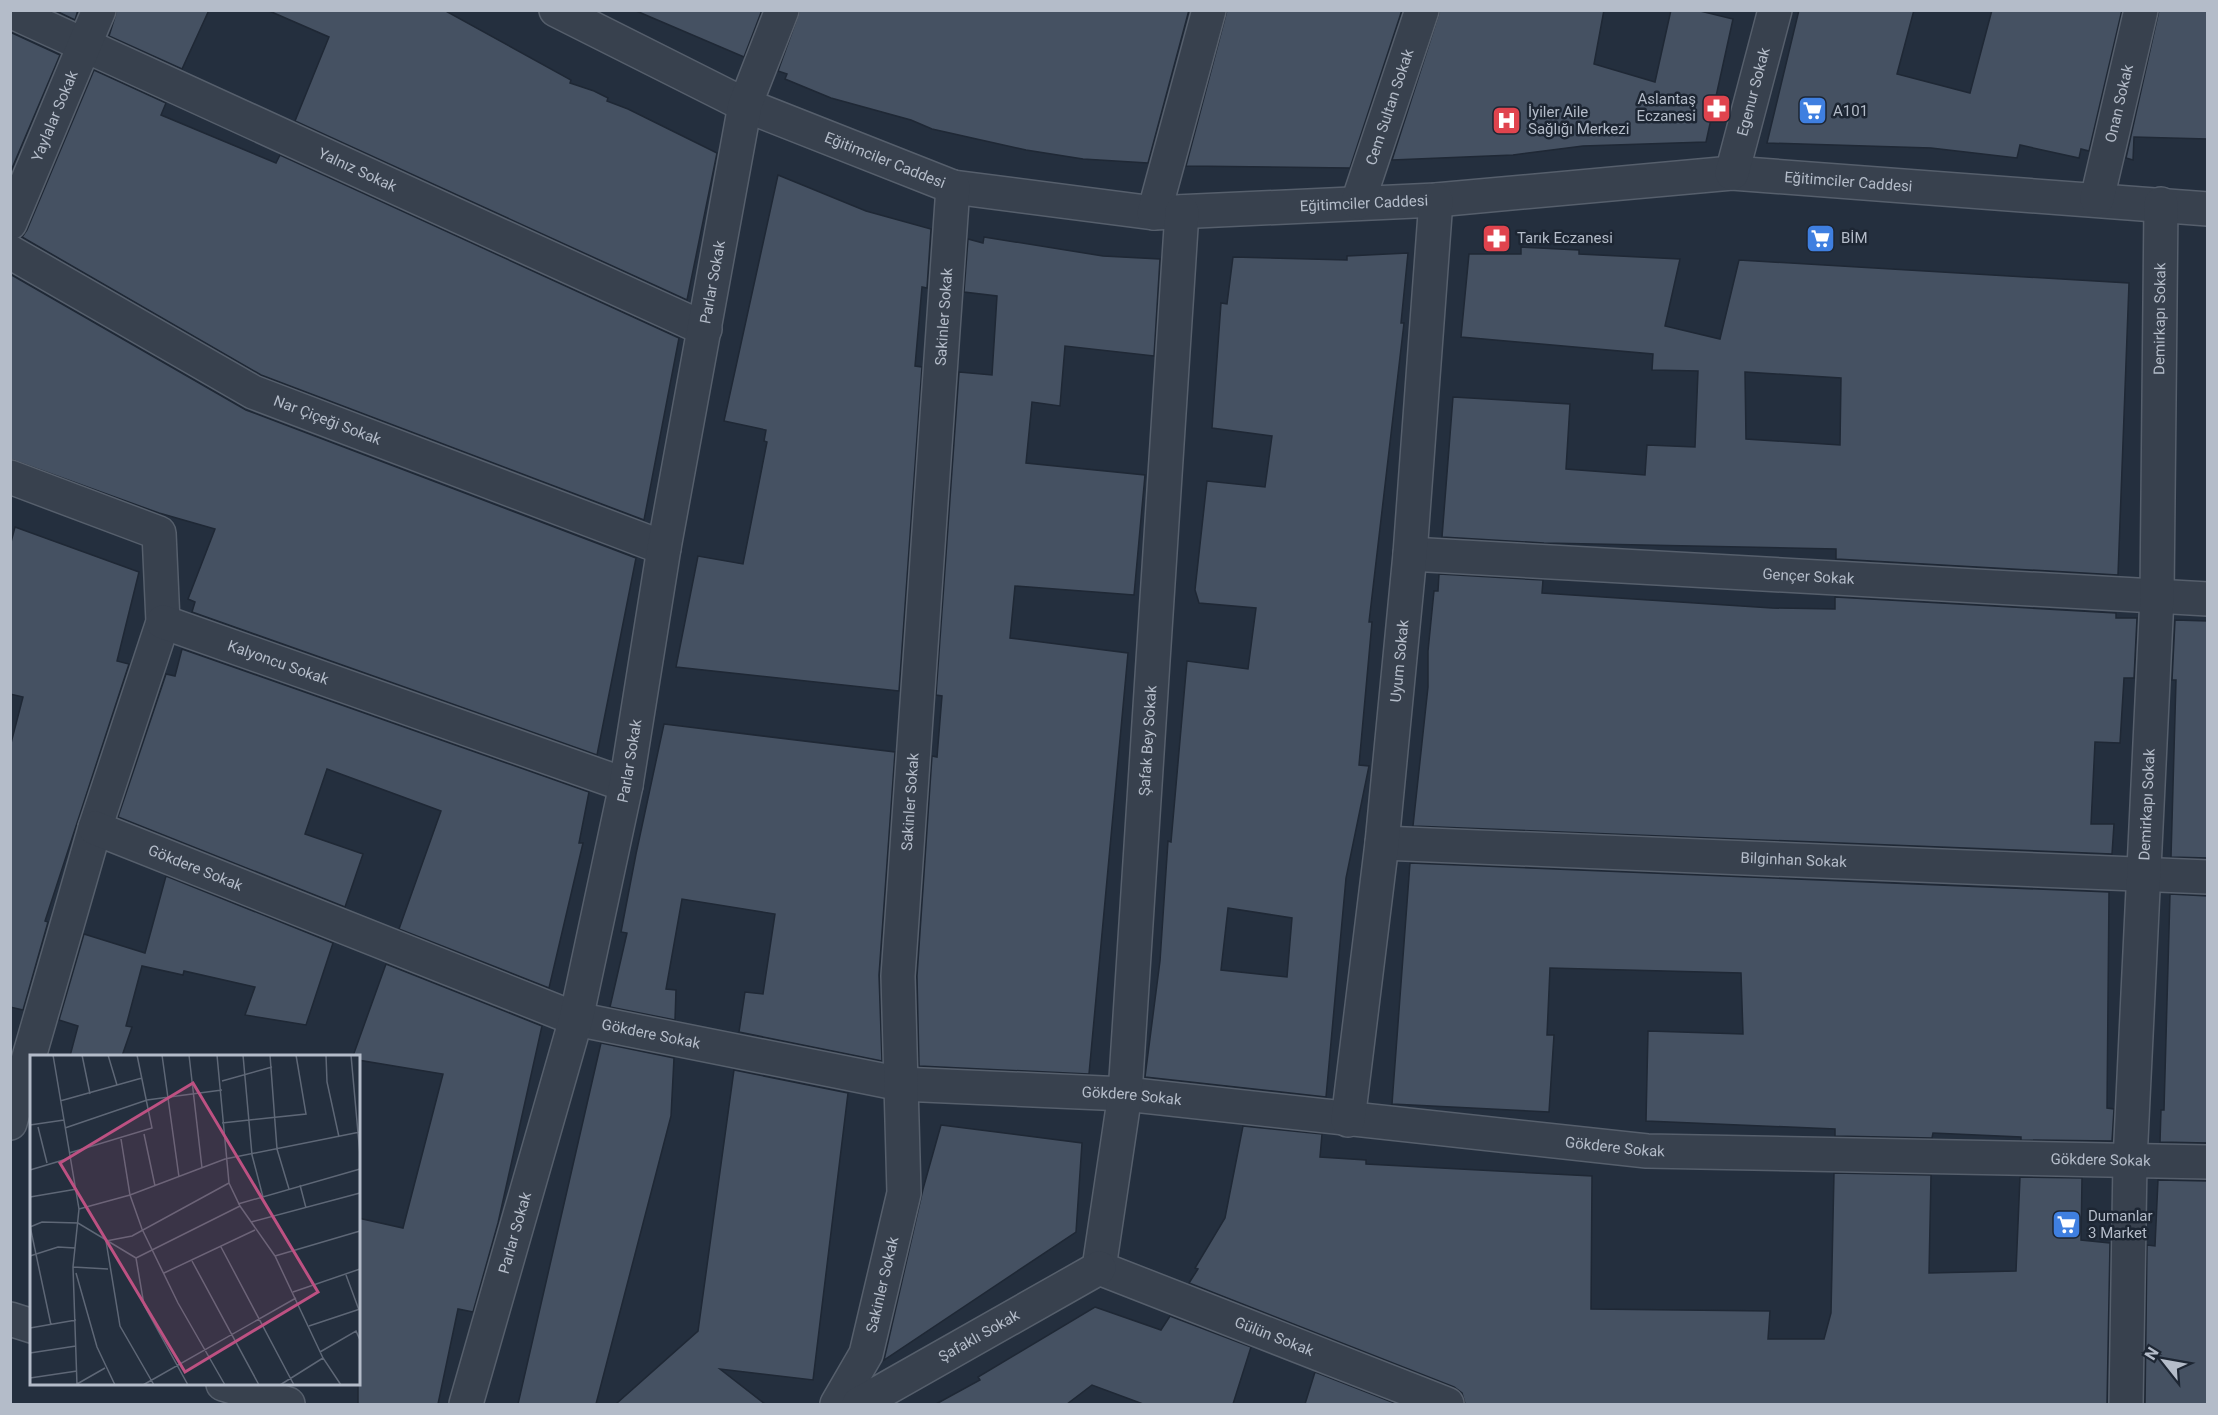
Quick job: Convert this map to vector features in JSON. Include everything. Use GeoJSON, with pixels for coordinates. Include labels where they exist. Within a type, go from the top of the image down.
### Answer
{"type":"FeatureCollection","features":[{"type":"Feature","properties":{"kind":"street","name":"Yaylalar Sokak"},"geometry":{"type":"LineString","coordinates":[[10,223],[99,10]]}},
{"type":"Feature","properties":{"kind":"street","name":"Eğitimciler Caddesi"},"geometry":{"type":"LineString","coordinates":[[556,10],[745,105],[953,187],[1168,213],[1436,200],[1732,173],[2208,209]]}},
{"type":"Feature","properties":{"kind":"street","name":"Parlar Sokak"},"geometry":{"type":"LineString","coordinates":[[466,1404],[576,1019],[626,785],[664,548],[745,105],[782,10]]}},
{"type":"Feature","properties":{"kind":"street","name":"Şafak Bey Sokak"},"geometry":{"type":"LineString","coordinates":[[1100,1268],[1125,1094],[1168,213],[1209,10]]}},
{"type":"Feature","properties":{"kind":"street","name":"Cem Sultan Sokak"},"geometry":{"type":"LineString","coordinates":[[1358,202],[1422,10]]}},
{"type":"Feature","properties":{"kind":"street","name":"Egenur Sokak"},"geometry":{"type":"LineString","coordinates":[[1732,173],[1775,10]]}},
{"type":"Feature","properties":{"kind":"street","name":"Onan Sokak"},"geometry":{"type":"LineString","coordinates":[[2097,199],[2141,10]]}},
{"type":"Feature","properties":{"kind":"street","name":"Yalnız Sokak"},"geometry":{"type":"LineString","coordinates":[[10,11],[705,329]]}},
{"type":"Feature","properties":{"kind":"street","name":"Sakinler Sokak"},"geometry":{"type":"LineString","coordinates":[[837,1404],[866,1354],[904,1193],[898,976],[953,187]]}},
{"type":"Feature","properties":{"kind":"street","name":"Uyum Sokak"},"geometry":{"type":"LineString","coordinates":[[1347,1120],[1382,843],[1410,554],[1436,200]]}},
{"type":"Feature","properties":{"kind":"street","name":"Demirkapı Sokak"},"geometry":{"type":"LineString","coordinates":[[2126,1404],[2130,1161],[2157,597],[2161,204]]}},
{"type":"Feature","properties":{"kind":"street","name":"Nar Çiçeği Sokak"},"geometry":{"type":"LineString","coordinates":[[10,252],[253,392],[664,548]]}},
{"type":"Feature","properties":{"kind":"street"},"geometry":{"type":"LineString","coordinates":[[10,477],[159,533],[163,622],[95,828],[10,1123]]}},
{"type":"Feature","properties":{"kind":"street","name":"Gençer Sokak"},"geometry":{"type":"LineString","coordinates":[[1410,554],[2208,599]]}},
{"type":"Feature","properties":{"kind":"street","name":"Kalyoncu Sokak"},"geometry":{"type":"LineString","coordinates":[[163,622],[626,785]]}},
{"type":"Feature","properties":{"kind":"street","name":"Gökdere Sokak"},"geometry":{"type":"LineString","coordinates":[[95,828],[576,1019],[901,1084],[1125,1094],[1647,1152],[2208,1162]]}},
{"type":"Feature","properties":{"kind":"street","name":"Bilginhan Sokak"},"geometry":{"type":"LineString","coordinates":[[1382,843],[2208,877]]}},
{"type":"Feature","properties":{"kind":"street","name":"Şafaklı Sokak"},"geometry":{"type":"LineString","coordinates":[[859,1404],[1100,1268]]}},
{"type":"Feature","properties":{"kind":"street","name":"Gülün Sokak"},"geometry":{"type":"LineString","coordinates":[[1100,1268],[1447,1404]]}},
{"type":"Feature","properties":{"kind":"street"},"geometry":{"type":"LineString","coordinates":[[10,1319],[30,1325]]}},
{"type":"Feature","properties":{"kind":"street"},"geometry":{"type":"LineString","coordinates":[[229,1385],[281,1403]]}},
{"type":"Feature","properties":{"kind":"building"},"geometry":{"type":"Polygon","coordinates":[[[54,10],[78,10],[75,20],[54,10]]]}},
{"type":"Feature","properties":{"kind":"building"},"geometry":{"type":"Polygon","coordinates":[[[117,10],[209,10],[182,69],[109,36],[117,10]]]}},
{"type":"Feature","properties":{"kind":"building"},"geometry":{"type":"Polygon","coordinates":[[[267,10],[444,10],[571,80],[570,83],[594,91],[608,98],[607,101],[717,153],[687,300],[295,121],[329,37],[267,10]]]}},
{"type":"Feature","properties":{"kind":"building"},"geometry":{"type":"Polygon","coordinates":[[[634,10],[762,10],[744,57],[634,10]]]}},
{"type":"Feature","properties":{"kind":"building"},"geometry":{"type":"Polygon","coordinates":[[[800,10],[1189,10],[1148,163],[1083,159],[1026,150],[932,129],[911,120],[831,98],[785,79],[787,74],[778,71],[800,10]]]}},
{"type":"Feature","properties":{"kind":"building"},"geometry":{"type":"Polygon","coordinates":[[[1227,10],[1402,10],[1350,168],[1186,166],[1227,10]]]}},
{"type":"Feature","properties":{"kind":"building"},"geometry":{"type":"Polygon","coordinates":[[[1440,10],[1604,10],[1594,64],[1655,82],[1671,10],[1696,10],[1733,19],[1706,142],[1583,146],[1513,155],[1392,160],[1440,10]]]}},
{"type":"Feature","properties":{"kind":"building"},"geometry":{"type":"Polygon","coordinates":[[[1799,10],[1914,10],[1897,74],[1970,93],[1992,10],[2122,10],[2089,151],[2081,149],[2079,158],[2020,145],[2017,158],[1931,148],[1767,143],[1799,10]]]}},
{"type":"Feature","properties":{"kind":"building"},"geometry":{"type":"Polygon","coordinates":[[[2159,10],[2208,10],[2208,139],[2134,137],[2133,160],[2126,158],[2159,10]]]}},
{"type":"Feature","properties":{"kind":"building"},"geometry":{"type":"Polygon","coordinates":[[[10,32],[60,55],[10,173],[10,32]]]}},
{"type":"Feature","properties":{"kind":"building"},"geometry":{"type":"Polygon","coordinates":[[[94,70],[166,103],[161,115],[276,163],[280,155],[679,338],[644,520],[261,375],[22,237],[27,230],[94,70]]]}},
{"type":"Feature","properties":{"kind":"building"},"geometry":{"type":"Polygon","coordinates":[[[778,175],[866,211],[931,229],[927,288],[922,287],[915,366],[922,367],[899,691],[676,667],[698,556],[743,564],[767,442],[764,441],[766,430],[724,421],[778,175]]]}},
{"type":"Feature","properties":{"kind":"building"},"geometry":{"type":"Polygon","coordinates":[[[984,237],[1103,256],[1160,259],[1154,356],[1065,346],[1060,406],[1032,402],[1026,463],[1145,475],[1134,595],[1015,586],[1010,638],[1128,653],[1089,1074],[919,1066],[917,976],[932,756],[937,757],[942,696],[936,695],[959,372],[992,375],[997,296],[964,292],[968,239],[983,243],[984,237]]]}},
{"type":"Feature","properties":{"kind":"building"},"geometry":{"type":"Polygon","coordinates":[[[1521,247],[1579,250],[1579,254],[1680,259],[1665,326],[1720,339],[1739,260],[2129,283],[2118,575],[1836,559],[1836,549],[1544,543],[1442,537],[1453,397],[1570,404],[1566,469],[1645,475],[1647,445],[1695,447],[1698,371],[1652,370],[1653,354],[1461,337],[1469,254],[1521,254],[1521,247]],[[1745,372],[1746,439],[1840,445],[1841,378],[1745,372]]]}},
{"type":"Feature","properties":{"kind":"building"},"geometry":{"type":"Polygon","coordinates":[[[1408,253],[1401,323],[1404,323],[1369,622],[1372,622],[1359,765],[1369,766],[1346,878],[1326,1097],[1145,1077],[1160,961],[1168,841],[1171,842],[1187,661],[1248,669],[1256,608],[1199,603],[1195,590],[1207,481],[1265,487],[1272,436],[1212,428],[1221,303],[1227,304],[1233,257],[1347,260],[1347,256],[1408,253]],[[1228,908],[1221,970],[1287,977],[1292,918],[1228,908]]]}},
{"type":"Feature","properties":{"kind":"building"},"geometry":{"type":"Polygon","coordinates":[[[10,274],[246,410],[636,558],[597,755],[192,612],[195,602],[188,599],[215,529],[159,513],[10,459],[10,274]]]}},
{"type":"Feature","properties":{"kind":"building"},"geometry":{"type":"Polygon","coordinates":[[[15,527],[139,572],[117,661],[129,664],[45,921],[48,922],[23,1010],[10,1007],[10,747],[23,697],[10,694],[10,546],[15,527]]]}},
{"type":"Feature","properties":{"kind":"building"},"geometry":{"type":"Polygon","coordinates":[[[1439,574],[1543,580],[1542,593],[1772,608],[1835,609],[1835,597],[2116,613],[2116,618],[2137,618],[2134,678],[2124,678],[2120,743],[2095,742],[2091,824],[2114,824],[2112,854],[1413,826],[1428,687],[1428,651],[1434,591],[1438,591],[1439,574]]]}},
{"type":"Feature","properties":{"kind":"building"},"geometry":{"type":"Polygon","coordinates":[[[2175,620],[2208,621],[2208,858],[2171,857],[2176,680],[2172,680],[2175,620]]]}},
{"type":"Feature","properties":{"kind":"building"},"geometry":{"type":"Polygon","coordinates":[[[182,649],[589,792],[579,843],[583,843],[549,988],[399,929],[441,811],[327,769],[305,834],[363,854],[345,907],[118,817],[166,674],[175,676],[182,649]]]}},
{"type":"Feature","properties":{"kind":"building"},"geometry":{"type":"Polygon","coordinates":[[[664,724],[895,752],[879,975],[882,1061],[739,1032],[745,992],[763,994],[775,914],[682,899],[666,989],[676,990],[675,1020],[610,1007],[627,933],[621,932],[664,724]]]}},
{"type":"Feature","properties":{"kind":"building"},"geometry":{"type":"Polygon","coordinates":[[[1410,863],[2109,892],[2107,1108],[2114,1109],[2112,1141],[2021,1140],[2021,1137],[1933,1133],[1932,1138],[1835,1136],[1835,1129],[1646,1121],[1648,1031],[1743,1034],[1741,973],[1550,968],[1547,1035],[1554,1035],[1549,1112],[1392,1104],[1410,863]]]}},
{"type":"Feature","properties":{"kind":"building"},"geometry":{"type":"Polygon","coordinates":[[[166,876],[333,943],[306,1025],[245,1015],[255,987],[184,971],[183,975],[142,966],[126,1026],[132,1027],[122,1055],[70,1055],[78,1026],[59,1020],[84,934],[145,953],[166,876]]]}},
{"type":"Feature","properties":{"kind":"building"},"geometry":{"type":"Polygon","coordinates":[[[2170,894],[2208,896],[2208,1143],[2160,1142],[2161,1110],[2164,1110],[2170,894]]]}},
{"type":"Feature","properties":{"kind":"building"},"geometry":{"type":"Polygon","coordinates":[[[386,964],[542,1026],[498,1223],[473,1312],[458,1309],[438,1404],[358,1404],[360,1218],[403,1228],[443,1074],[360,1060],[360,1055],[353,1055],[386,964]]]}},
{"type":"Feature","properties":{"kind":"building"},"geometry":{"type":"Polygon","coordinates":[[[601,1043],[674,1058],[671,1116],[596,1404],[518,1404],[601,1043]]]}},
{"type":"Feature","properties":{"kind":"building"},"geometry":{"type":"Polygon","coordinates":[[[734,1070],[848,1093],[813,1380],[720,1369],[765,1404],[616,1404],[698,1331],[734,1070]]]}},
{"type":"Feature","properties":{"kind":"building"},"geometry":{"type":"Polygon","coordinates":[[[941,1125],[1082,1143],[1076,1232],[884,1360],[923,1189],[941,1125]]]}},
{"type":"Feature","properties":{"kind":"building"},"geometry":{"type":"Polygon","coordinates":[[[1243,1126],[1322,1134],[1320,1157],[1366,1160],[1366,1164],[1592,1176],[1591,1309],[1770,1311],[1768,1339],[1824,1339],[1831,1313],[1834,1173],[1931,1175],[1929,1273],[2016,1271],[2020,1177],[2082,1178],[2081,1240],[2110,1243],[2107,1404],[1465,1404],[1462,1393],[1454,1387],[1189,1283],[1198,1269],[1195,1268],[1225,1218],[1243,1126]]]}},
{"type":"Feature","properties":{"kind":"building"},"geometry":{"type":"Polygon","coordinates":[[[2158,1180],[2208,1181],[2208,1404],[2145,1404],[2147,1245],[2155,1246],[2158,1180]]]}},
{"type":"Feature","properties":{"kind":"building"},"geometry":{"type":"Polygon","coordinates":[[[1095,1307],[1161,1330],[1170,1316],[1251,1347],[1233,1404],[1143,1404],[1092,1385],[1067,1404],[936,1404],[980,1380],[978,1377],[1095,1307]]]}},
{"type":"Feature","properties":{"kind":"building"},"geometry":{"type":"Polygon","coordinates":[[[1315,1372],[1397,1404],[1305,1404],[1315,1372]]]}},
{"type":"Feature","properties":{"kind":"place","name":"Aslantaş Eczanesi"},"geometry":{"type":"Point","coordinates":[1717,108]}},
{"type":"Feature","properties":{"kind":"place","name":"A101"},"geometry":{"type":"Point","coordinates":[1812,111]}},
{"type":"Feature","properties":{"kind":"place","name":"İyiler Aile Sağlığı Merkezi"},"geometry":{"type":"Point","coordinates":[1507,121]}},
{"type":"Feature","properties":{"kind":"place","name":"Tarık Eczanesi"},"geometry":{"type":"Point","coordinates":[1496,238]}},
{"type":"Feature","properties":{"kind":"place","name":"BİM"},"geometry":{"type":"Point","coordinates":[1820,238]}},
{"type":"Feature","properties":{"kind":"place","name":"Dumanlar 3 Market"},"geometry":{"type":"Point","coordinates":[2067,1225]}}]}
